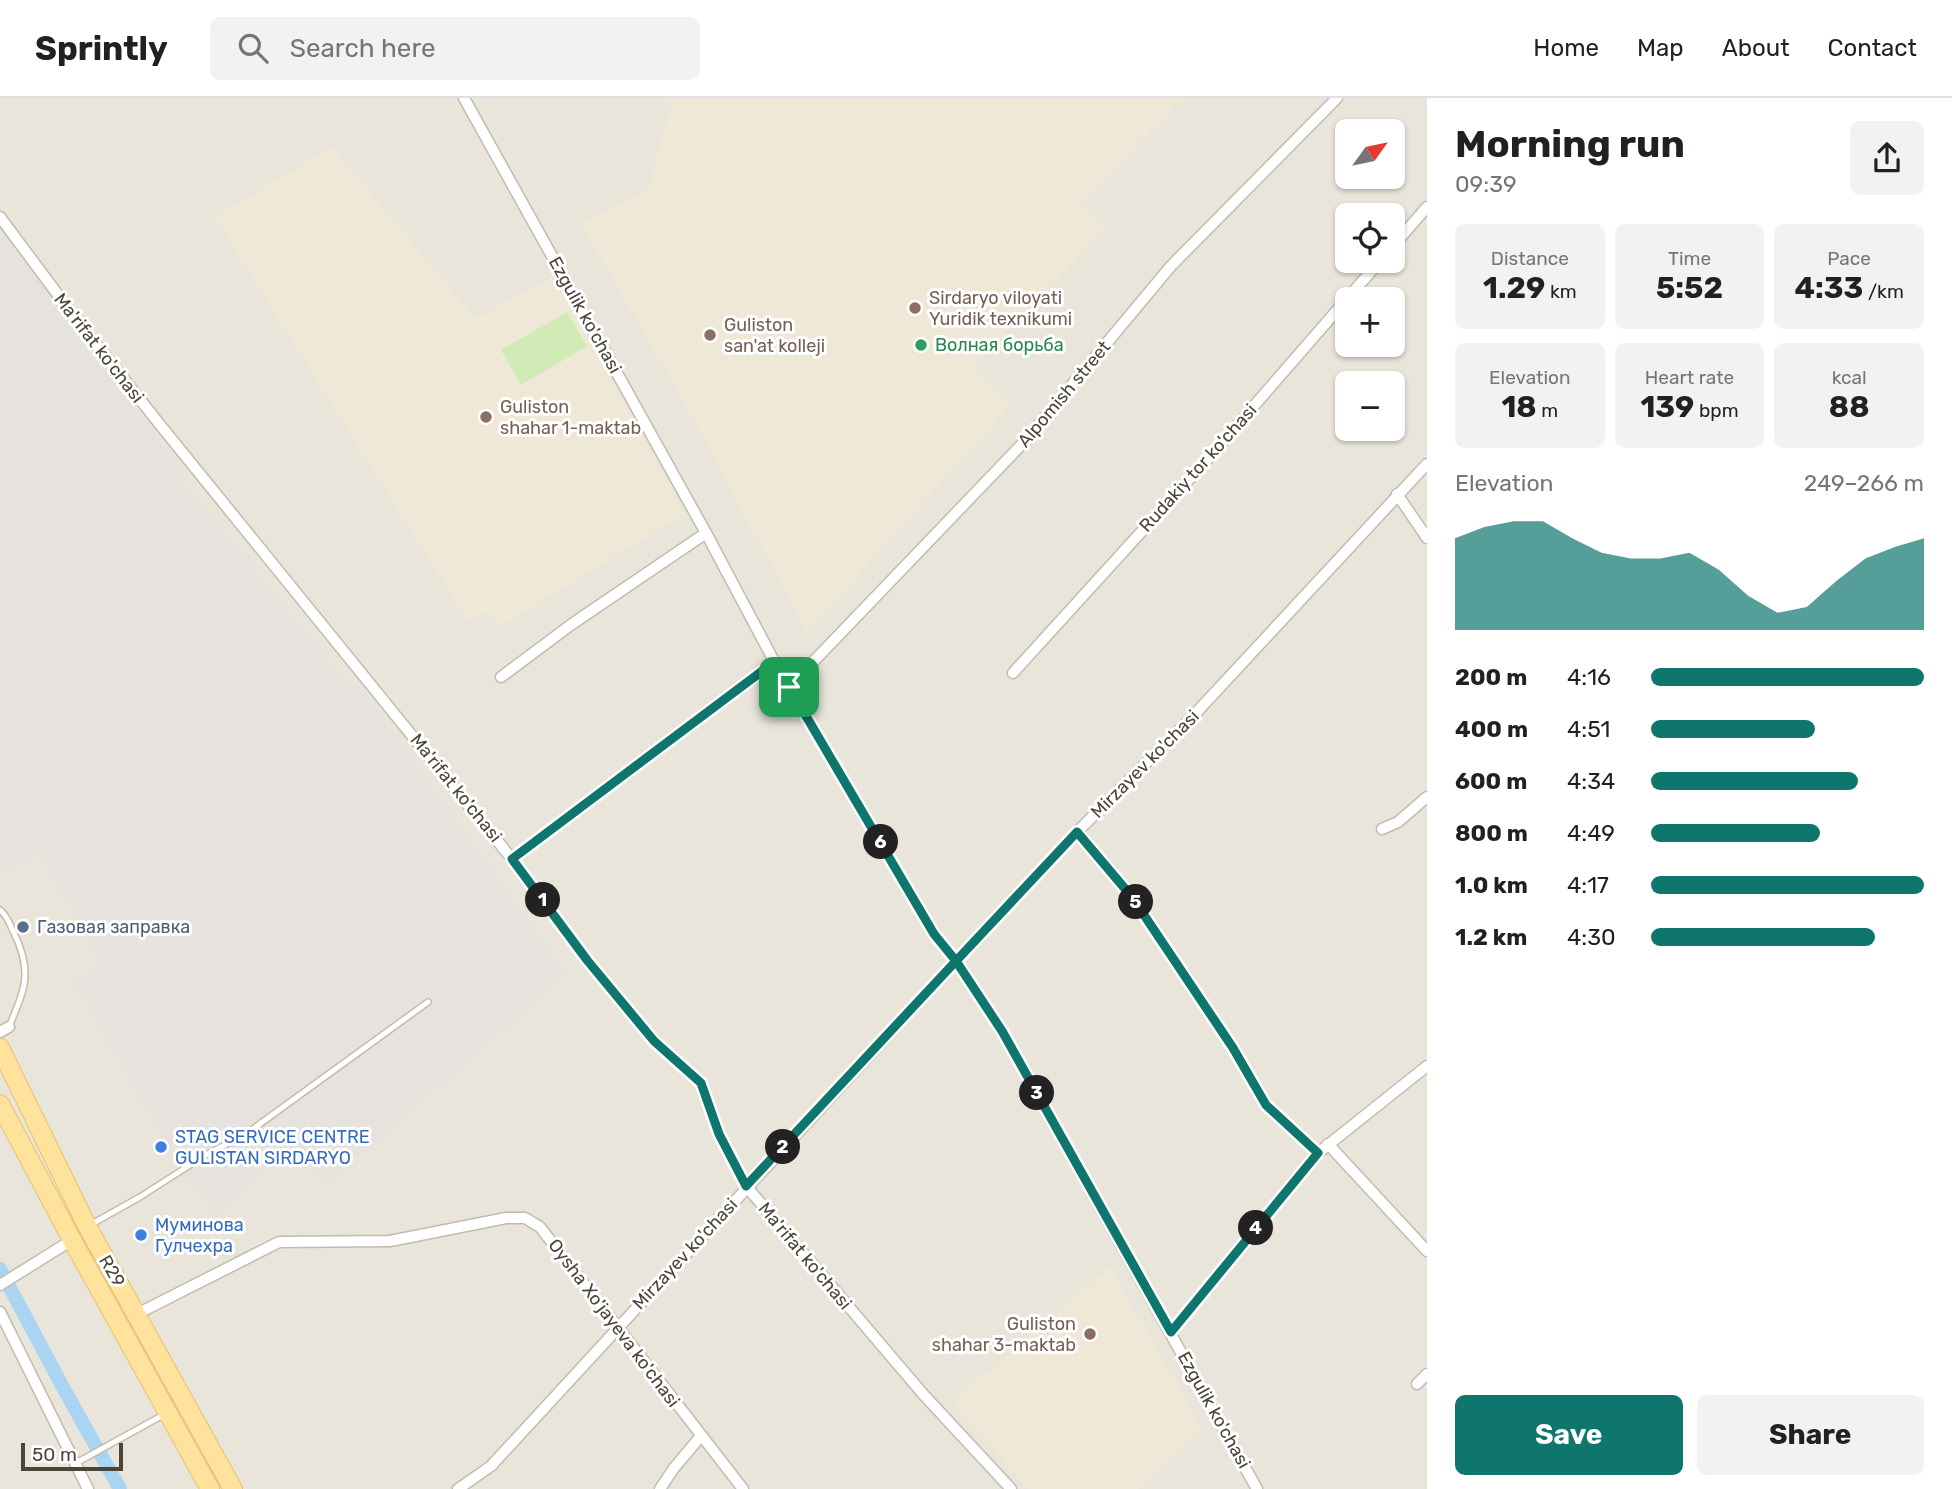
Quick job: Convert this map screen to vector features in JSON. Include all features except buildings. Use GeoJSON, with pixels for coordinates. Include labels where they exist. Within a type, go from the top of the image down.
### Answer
{"type":"FeatureCollection","features":[{"type":"Feature","properties":{"kind":"main road","name":"R29"},"geometry":{"type":"LineString","coordinates":[[0,1048],[87,1226],[233,1489]]}},
{"type":"Feature","properties":{"kind":"main road","name":"R29"},"geometry":{"type":"LineString","coordinates":[[0,1104],[210,1489]]}},
{"type":"Feature","properties":{"kind":"street","name":"Ezgulik ko'chasi"},"geometry":{"type":"LineString","coordinates":[[464,98],[706,533],[774,662],[934,934],[956,961],[1002,1031],[1257,1489]]}},
{"type":"Feature","properties":{"kind":"street","name":"Alpomish street"},"geometry":{"type":"LineString","coordinates":[[789,687],[1025,441],[1171,265],[1337,98]]}},
{"type":"Feature","properties":{"kind":"street"},"geometry":{"type":"LineString","coordinates":[[1405,232],[1427,207]]}},
{"type":"Feature","properties":{"kind":"street","name":"Ma'rifat ko'chasi"},"geometry":{"type":"LineString","coordinates":[[0,217],[161,426],[512,859],[587,960],[645,1031],[701,1083],[719,1134],[746,1186],[923,1394],[1011,1489]]}},
{"type":"Feature","properties":{"kind":"street","name":"Rudakiy tor ko'chasi"},"geometry":{"type":"LineString","coordinates":[[1013,673],[1213,453],[1370,273]]}},
{"type":"Feature","properties":{"kind":"street","name":"Mirzayev ko'chasi"},"geometry":{"type":"LineString","coordinates":[[457,1489],[491,1466],[956,961],[1077,832],[1194,715],[1427,464]]}},
{"type":"Feature","properties":{"kind":"street"},"geometry":{"type":"LineString","coordinates":[[1398,494],[1427,538]]}},
{"type":"Feature","properties":{"kind":"street"},"geometry":{"type":"LineString","coordinates":[[501,677],[572,624],[706,533]]}},
{"type":"Feature","properties":{"kind":"street"},"geometry":{"type":"LineString","coordinates":[[512,859],[774,662]]}},
{"type":"Feature","properties":{"kind":"street"},"geometry":{"type":"LineString","coordinates":[[1382,829],[1398,822],[1427,797]]}},
{"type":"Feature","properties":{"kind":"street"},"geometry":{"type":"LineString","coordinates":[[1077,832],[1132,897],[1233,1048],[1266,1105],[1318,1153]]}},
{"type":"Feature","properties":{"kind":"street"},"geometry":{"type":"LineString","coordinates":[[1171,1332],[1318,1153],[1425,1070]]}},
{"type":"Feature","properties":{"kind":"street"},"geometry":{"type":"LineString","coordinates":[[1328,1144],[1427,1251]]}},
{"type":"Feature","properties":{"kind":"street","name":"Oysha Xo'jayeva ko'chasi"},"geometry":{"type":"LineString","coordinates":[[137,1314],[279,1242],[390,1241],[506,1218],[525,1218],[540,1227],[743,1489]]}},
{"type":"Feature","properties":{"kind":"street"},"geometry":{"type":"LineString","coordinates":[[0,1285],[72,1240]]}},
{"type":"Feature","properties":{"kind":"street"},"geometry":{"type":"LineString","coordinates":[[0,1312],[88,1489]]}},
{"type":"Feature","properties":{"kind":"street"},"geometry":{"type":"LineString","coordinates":[[1417,1384],[1427,1374]]}},
{"type":"Feature","properties":{"kind":"street"},"geometry":{"type":"LineString","coordinates":[[660,1489],[701,1436]]}},
{"type":"Feature","properties":{"kind":"lane"},"geometry":{"type":"LineString","coordinates":[[0,910],[18,941],[27,967],[25,981],[4,1030]]}},
{"type":"Feature","properties":{"kind":"lane"},"geometry":{"type":"LineString","coordinates":[[87,1226],[246,1134],[428,1002]]}},
{"type":"Feature","properties":{"kind":"lane"},"geometry":{"type":"LineString","coordinates":[[76,1463],[169,1412]]}},
{"type":"Feature","properties":{"kind":"shaded area"},"geometry":{"type":"Polygon","coordinates":[[[0,98],[1427,98],[1427,1489],[0,1489],[0,98]]]}},
{"type":"Feature","properties":{"kind":"shaded area","name":"Sirdaryo viloyati Yuridik texnikumi"},"geometry":{"type":"Polygon","coordinates":[[[665,98],[1183,98],[1079,205],[1106,228],[973,368],[1010,405],[807,632],[696,423],[581,223],[649,188],[671,107],[665,98]]]}},
{"type":"Feature","properties":{"kind":"shaded area","name":"Guliston shahar 1-maktab"},"geometry":{"type":"Polygon","coordinates":[[[332,147],[476,319],[553,277],[685,514],[502,625],[487,612],[468,621],[215,217],[332,147]]]}},
{"type":"Feature","properties":{"kind":"shaded area"},"geometry":{"type":"Polygon","coordinates":[[[0,225],[183,473],[177,475],[351,689],[359,684],[565,975],[328,1182],[291,1143],[214,1214],[175,1157],[76,983],[102,966],[42,853],[0,873],[0,225]]]}},
{"type":"Feature","properties":{"kind":"shaded area","name":"Guliston shahar 3-maktab"},"geometry":{"type":"Polygon","coordinates":[[[1109,1267],[1203,1429],[1138,1489],[1029,1489],[953,1402],[1109,1267]]]}},
{"type":"Feature","properties":{"kind":"green space"},"geometry":{"type":"Polygon","coordinates":[[[567,312],[587,346],[521,385],[501,350],[567,312]]]}},
{"type":"Feature","properties":{"kind":"waterway"},"geometry":{"type":"LineString","coordinates":[[0,1269],[120,1489]]}},
{"type":"Feature","properties":{"kind":"place","name":"Sirdaryo viloyati Yuridik texnikumi"},"geometry":{"type":"Point","coordinates":[915,308]}},
{"type":"Feature","properties":{"kind":"place","name":"Guliston san'at kolleji"},"geometry":{"type":"Point","coordinates":[710,335]}},
{"type":"Feature","properties":{"kind":"place","name":"Волная борьба"},"geometry":{"type":"Point","coordinates":[921,345]}},
{"type":"Feature","properties":{"kind":"place","name":"Guliston shahar 1-maktab"},"geometry":{"type":"Point","coordinates":[486,417]}},
{"type":"Feature","properties":{"kind":"place","name":"Газовая заправка"},"geometry":{"type":"Point","coordinates":[23,927]}},
{"type":"Feature","properties":{"kind":"place","name":"STAG SERVICE CENTRE GULISTAN SIRDARYO"},"geometry":{"type":"Point","coordinates":[161,1147]}},
{"type":"Feature","properties":{"kind":"place","name":"Муминова Гулчехра"},"geometry":{"type":"Point","coordinates":[141,1235]}},
{"type":"Feature","properties":{"kind":"place","name":"Guliston shahar 3-maktab"},"geometry":{"type":"Point","coordinates":[1090,1334]}},
{"type":"Feature","properties":{"kind":"route"},"geometry":{"type":"LineString","coordinates":[[789,687],[774,662],[512,859],[587,960],[654,1041],[701,1083],[719,1134],[746,1186],[956,961],[1002,1031],[1171,1332],[1318,1153],[1266,1105],[1233,1048],[1132,897],[1077,832],[956,961],[934,934],[789,687]]}}]}
